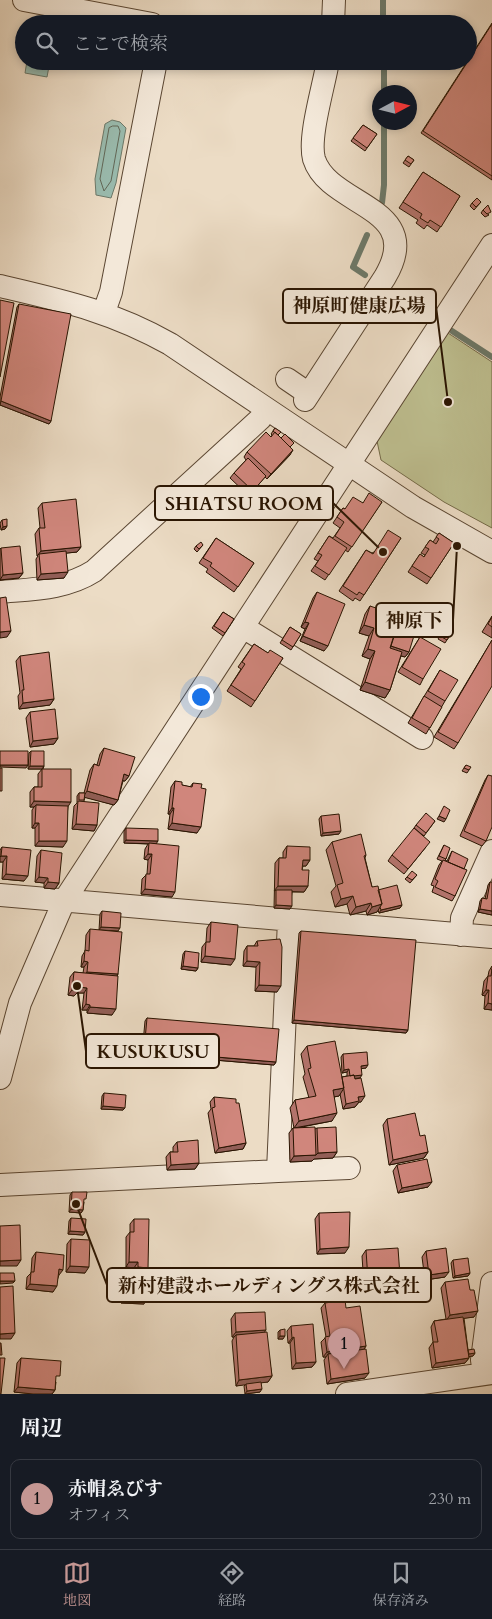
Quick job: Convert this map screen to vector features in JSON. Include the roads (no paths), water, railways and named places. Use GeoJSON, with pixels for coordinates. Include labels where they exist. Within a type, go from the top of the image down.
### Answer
{"type":"FeatureCollection","features":[{"type":"Feature","properties":{"kind":"street"},"geometry":{"type":"LineString","coordinates":[[24,0],[104,15]]}},
{"type":"Feature","properties":{"kind":"street"},"geometry":{"type":"LineString","coordinates":[[333,15],[334,0]]}},
{"type":"Feature","properties":{"kind":"street"},"geometry":{"type":"LineString","coordinates":[[104,312],[111,292],[154,70]]}},
{"type":"Feature","properties":{"kind":"street"},"geometry":{"type":"LineString","coordinates":[[287,379],[307,397],[392,265],[395,251],[392,232],[380,215],[326,179],[314,158],[312,146],[326,70]]}},
{"type":"Feature","properties":{"kind":"street"},"geometry":{"type":"LineString","coordinates":[[0,1078],[20,1003],[64,901],[492,245]]}},
{"type":"Feature","properties":{"kind":"street"},"geometry":{"type":"LineString","coordinates":[[0,286],[104,312],[170,344],[433,520],[492,552]]}},
{"type":"Feature","properties":{"kind":"street"},"geometry":{"type":"LineString","coordinates":[[0,592],[62,586],[73,583],[94,571],[260,419],[267,409]]}},
{"type":"Feature","properties":{"kind":"street"},"geometry":{"type":"LineString","coordinates":[[243,627],[422,738]]}},
{"type":"Feature","properties":{"kind":"street"},"geometry":{"type":"LineString","coordinates":[[461,935],[462,918],[492,851]]}},
{"type":"Feature","properties":{"kind":"street"},"geometry":{"type":"LineString","coordinates":[[0,895],[492,937]]}},
{"type":"Feature","properties":{"kind":"street"},"geometry":{"type":"LineString","coordinates":[[278,1171],[289,920]]}},
{"type":"Feature","properties":{"kind":"street"},"geometry":{"type":"LineString","coordinates":[[0,1185],[349,1168]]}},
{"type":"Feature","properties":{"kind":"street"},"geometry":{"type":"LineString","coordinates":[[347,1394],[426,1388],[488,1373],[482,1360],[492,1283]]}},
{"type":"Feature","properties":{"kind":"water"},"geometry":{"type":"Polygon","coordinates":[[[26,70],[48,70],[47,77],[25,73],[26,70]]]}},
{"type":"Feature","properties":{"kind":"water"},"geometry":{"type":"Polygon","coordinates":[[[112,120],[120,122],[126,128],[116,183],[111,198],[96,195],[95,179],[105,124],[112,120]]]}},
{"type":"Feature","properties":{"kind":"waterway"},"geometry":{"type":"LineString","coordinates":[[383,0],[383,15]]}},
{"type":"Feature","properties":{"kind":"waterway"},"geometry":{"type":"LineString","coordinates":[[384,70],[384,85]]}},
{"type":"Feature","properties":{"kind":"waterway"},"geometry":{"type":"LineString","coordinates":[[382,203],[384,185],[384,130]]}},
{"type":"Feature","properties":{"kind":"waterway"},"geometry":{"type":"LineString","coordinates":[[365,275],[353,267],[367,235]]}},
{"type":"Feature","properties":{"kind":"waterway"},"geometry":{"type":"LineString","coordinates":[[452,331],[492,357]]}},
{"type":"Feature","properties":{"kind":"place","name":"神原町健康広場"},"geometry":{"type":"Point","coordinates":[448,402]}},
{"type":"Feature","properties":{"kind":"place","name":"神原下"},"geometry":{"type":"Point","coordinates":[457,546]}},
{"type":"Feature","properties":{"kind":"place","name":"SHIATSU ROOM"},"geometry":{"type":"Point","coordinates":[383,552]}},
{"type":"Feature","properties":{"kind":"place","name":"KUSUKUSU"},"geometry":{"type":"Point","coordinates":[77,986]}},
{"type":"Feature","properties":{"kind":"place","name":"新村建設ホールディングス株式会社"},"geometry":{"type":"Point","coordinates":[76,1204]}},
{"type":"Feature","properties":{"kind":"place","name":"赤帽ゑびす"},"geometry":{"type":"Point","coordinates":[344,1369]}}]}
